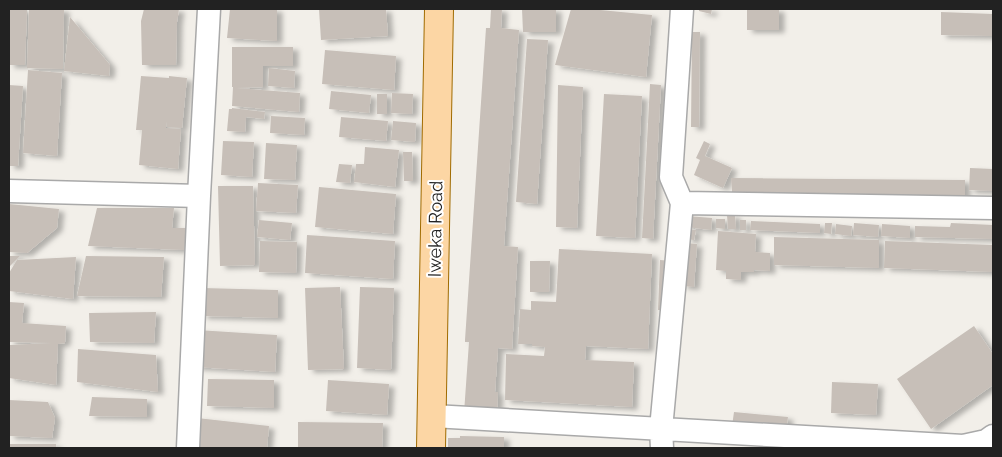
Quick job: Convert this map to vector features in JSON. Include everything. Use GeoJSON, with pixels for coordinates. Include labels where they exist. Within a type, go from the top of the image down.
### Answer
{"type":"FeatureCollection","features":[{"type":"Feature","properties":{"kind":"main road","name":"Iweka Road"},"geometry":{"type":"LineString","coordinates":[[431,448],[439,9]]}},
{"type":"Feature","properties":{"kind":"street"},"geometry":{"type":"LineString","coordinates":[[188,448],[199,196],[210,9]]}},
{"type":"Feature","properties":{"kind":"street"},"geometry":{"type":"LineString","coordinates":[[662,439],[682,203],[671,177],[682,9]]}},
{"type":"Feature","properties":{"kind":"street"},"geometry":{"type":"LineString","coordinates":[[9,190],[199,196]]}},
{"type":"Feature","properties":{"kind":"street"},"geometry":{"type":"LineString","coordinates":[[682,203],[993,208]]}},
{"type":"Feature","properties":{"kind":"street"},"geometry":{"type":"LineString","coordinates":[[433,416],[662,439],[963,446],[986,441],[993,436]]}},
{"type":"Feature","properties":{"kind":"building"},"geometry":{"type":"Polygon","coordinates":[[[9,9],[27,9],[25,65],[9,65],[9,9]]]}},
{"type":"Feature","properties":{"kind":"building"},"geometry":{"type":"Polygon","coordinates":[[[29,9],[64,9],[63,69],[27,68],[29,9]]]}},
{"type":"Feature","properties":{"kind":"building"},"geometry":{"type":"Polygon","coordinates":[[[144,9],[179,9],[176,65],[142,65],[141,21],[144,9]]]}},
{"type":"Feature","properties":{"kind":"building"},"geometry":{"type":"Polygon","coordinates":[[[230,9],[277,9],[277,41],[227,38],[230,9]]]}},
{"type":"Feature","properties":{"kind":"building"},"geometry":{"type":"Polygon","coordinates":[[[319,9],[386,9],[388,36],[321,40],[319,9]]]}},
{"type":"Feature","properties":{"kind":"building"},"geometry":{"type":"Polygon","coordinates":[[[491,9],[502,9],[501,28],[519,30],[504,246],[518,247],[512,349],[498,348],[495,392],[498,392],[497,414],[464,413],[469,342],[465,342],[465,340],[486,28],[490,28],[491,9]]]}},
{"type":"Feature","properties":{"kind":"building"},"geometry":{"type":"Polygon","coordinates":[[[522,9],[556,9],[556,32],[523,32],[522,9]]]}},
{"type":"Feature","properties":{"kind":"building"},"geometry":{"type":"Polygon","coordinates":[[[571,9],[652,15],[646,77],[555,65],[571,9]]]}},
{"type":"Feature","properties":{"kind":"building"},"geometry":{"type":"Polygon","coordinates":[[[699,9],[712,9],[711,14],[699,11],[699,9]]]}},
{"type":"Feature","properties":{"kind":"building"},"geometry":{"type":"Polygon","coordinates":[[[747,9],[779,9],[779,30],[747,30],[747,9]]]}},
{"type":"Feature","properties":{"kind":"building"},"geometry":{"type":"Polygon","coordinates":[[[941,12],[993,14],[993,36],[941,35],[941,12]]]}},
{"type":"Feature","properties":{"kind":"building"},"geometry":{"type":"Polygon","coordinates":[[[70,17],[110,65],[109,76],[64,71],[70,17]]]}},
{"type":"Feature","properties":{"kind":"building"},"geometry":{"type":"Polygon","coordinates":[[[692,32],[700,32],[699,127],[691,127],[692,32]]]}},
{"type":"Feature","properties":{"kind":"building"},"geometry":{"type":"Polygon","coordinates":[[[527,39],[548,40],[537,204],[516,202],[527,39]]]}},
{"type":"Feature","properties":{"kind":"building"},"geometry":{"type":"Polygon","coordinates":[[[232,47],[293,47],[293,66],[263,66],[263,87],[237,88],[300,93],[299,112],[232,106],[232,47]]]}},
{"type":"Feature","properties":{"kind":"building"},"geometry":{"type":"Polygon","coordinates":[[[325,50],[396,56],[394,90],[322,84],[325,50]]]}},
{"type":"Feature","properties":{"kind":"building"},"geometry":{"type":"Polygon","coordinates":[[[269,68],[295,71],[294,88],[268,86],[269,68]]]}},
{"type":"Feature","properties":{"kind":"building"},"geometry":{"type":"Polygon","coordinates":[[[28,70],[62,73],[57,156],[23,153],[28,70]]]}},
{"type":"Feature","properties":{"kind":"building"},"geometry":{"type":"Polygon","coordinates":[[[141,76],[187,78],[182,128],[167,127],[166,121],[166,128],[181,129],[178,169],[139,165],[142,130],[136,130],[141,76]]]}},
{"type":"Feature","properties":{"kind":"building"},"geometry":{"type":"Polygon","coordinates":[[[650,84],[661,85],[653,239],[642,238],[650,84]]]}},
{"type":"Feature","properties":{"kind":"building"},"geometry":{"type":"Polygon","coordinates":[[[9,85],[23,86],[18,166],[9,166],[9,85]]]}},
{"type":"Feature","properties":{"kind":"building"},"geometry":{"type":"Polygon","coordinates":[[[558,85],[583,87],[577,228],[556,227],[558,85]]]}},
{"type":"Feature","properties":{"kind":"building"},"geometry":{"type":"Polygon","coordinates":[[[331,91],[371,95],[369,113],[329,109],[331,91]]]}},
{"type":"Feature","properties":{"kind":"building"},"geometry":{"type":"Polygon","coordinates":[[[392,93],[413,94],[412,114],[391,113],[392,93]]]}},
{"type":"Feature","properties":{"kind":"building"},"geometry":{"type":"Polygon","coordinates":[[[377,94],[387,94],[387,114],[377,114],[377,94]]]}},
{"type":"Feature","properties":{"kind":"building"},"geometry":{"type":"Polygon","coordinates":[[[604,94],[642,96],[635,238],[596,236],[604,94]]]}},
{"type":"Feature","properties":{"kind":"building"},"geometry":{"type":"Polygon","coordinates":[[[229,109],[265,112],[264,119],[246,117],[245,132],[227,131],[229,109]]]}},
{"type":"Feature","properties":{"kind":"building"},"geometry":{"type":"Polygon","coordinates":[[[271,116],[305,118],[304,135],[270,133],[271,116]]]}},
{"type":"Feature","properties":{"kind":"building"},"geometry":{"type":"Polygon","coordinates":[[[341,117],[388,121],[386,141],[339,137],[341,117]]]}},
{"type":"Feature","properties":{"kind":"building"},"geometry":{"type":"Polygon","coordinates":[[[393,121],[416,123],[415,142],[391,140],[393,121]]]}},
{"type":"Feature","properties":{"kind":"building"},"geometry":{"type":"Polygon","coordinates":[[[223,141],[254,142],[252,177],[221,175],[223,141]]]}},
{"type":"Feature","properties":{"kind":"building"},"geometry":{"type":"Polygon","coordinates":[[[704,141],[710,144],[705,156],[732,168],[723,188],[694,175],[700,160],[696,158],[704,141]]]}},
{"type":"Feature","properties":{"kind":"building"},"geometry":{"type":"Polygon","coordinates":[[[266,143],[297,145],[295,180],[264,179],[266,143]]]}},
{"type":"Feature","properties":{"kind":"building"},"geometry":{"type":"Polygon","coordinates":[[[365,147],[399,150],[395,187],[354,182],[356,164],[364,164],[365,147]]]}},
{"type":"Feature","properties":{"kind":"building"},"geometry":{"type":"Polygon","coordinates":[[[403,152],[412,152],[413,181],[404,181],[403,152]]]}},
{"type":"Feature","properties":{"kind":"building"},"geometry":{"type":"Polygon","coordinates":[[[339,164],[352,165],[350,183],[336,182],[339,164]]]}},
{"type":"Feature","properties":{"kind":"building"},"geometry":{"type":"Polygon","coordinates":[[[970,168],[993,169],[993,191],[969,190],[970,168]]]}},
{"type":"Feature","properties":{"kind":"building"},"geometry":{"type":"Polygon","coordinates":[[[731,178],[965,180],[965,199],[743,197],[743,192],[732,192],[731,178]]]}},
{"type":"Feature","properties":{"kind":"building"},"geometry":{"type":"Polygon","coordinates":[[[258,183],[298,185],[296,213],[256,211],[258,183]]]}},
{"type":"Feature","properties":{"kind":"building"},"geometry":{"type":"Polygon","coordinates":[[[218,186],[253,186],[255,265],[220,266],[218,186]]]}},
{"type":"Feature","properties":{"kind":"building"},"geometry":{"type":"Polygon","coordinates":[[[319,187],[396,194],[393,234],[315,227],[319,187]]]}},
{"type":"Feature","properties":{"kind":"building"},"geometry":{"type":"Polygon","coordinates":[[[9,204],[59,209],[57,228],[27,253],[9,252],[9,204]]]}},
{"type":"Feature","properties":{"kind":"building"},"geometry":{"type":"Polygon","coordinates":[[[97,208],[174,208],[172,228],[188,228],[184,250],[88,246],[97,208]]]}},
{"type":"Feature","properties":{"kind":"building"},"geometry":{"type":"Polygon","coordinates":[[[727,215],[735,215],[736,229],[728,229],[727,215]]]}},
{"type":"Feature","properties":{"kind":"building"},"geometry":{"type":"Polygon","coordinates":[[[687,216],[712,218],[711,230],[686,227],[687,216]]]}},
{"type":"Feature","properties":{"kind":"building"},"geometry":{"type":"Polygon","coordinates":[[[716,219],[725,219],[725,229],[716,228],[716,219]]]}},
{"type":"Feature","properties":{"kind":"building"},"geometry":{"type":"Polygon","coordinates":[[[259,220],[292,223],[290,240],[257,237],[259,220]]]}},
{"type":"Feature","properties":{"kind":"building"},"geometry":{"type":"Polygon","coordinates":[[[740,220],[746,220],[746,230],[740,230],[740,220]]]}},
{"type":"Feature","properties":{"kind":"building"},"geometry":{"type":"Polygon","coordinates":[[[751,221],[820,224],[820,233],[750,230],[751,221]]]}},
{"type":"Feature","properties":{"kind":"building"},"geometry":{"type":"Polygon","coordinates":[[[825,223],[832,223],[831,234],[824,233],[825,223]]]}},
{"type":"Feature","properties":{"kind":"building"},"geometry":{"type":"Polygon","coordinates":[[[854,223],[879,225],[878,237],[853,235],[854,223]]]}},
{"type":"Feature","properties":{"kind":"building"},"geometry":{"type":"Polygon","coordinates":[[[951,223],[993,225],[993,239],[915,237],[915,226],[950,227],[951,223]]]}},
{"type":"Feature","properties":{"kind":"building"},"geometry":{"type":"Polygon","coordinates":[[[836,224],[852,226],[851,236],[835,234],[836,224]]]}},
{"type":"Feature","properties":{"kind":"building"},"geometry":{"type":"Polygon","coordinates":[[[882,224],[910,226],[910,238],[881,236],[882,224]]]}},
{"type":"Feature","properties":{"kind":"building"},"geometry":{"type":"Polygon","coordinates":[[[687,229],[696,230],[694,240],[686,239],[687,229]]]}},
{"type":"Feature","properties":{"kind":"building"},"geometry":{"type":"Polygon","coordinates":[[[718,231],[756,234],[755,252],[770,253],[770,271],[754,270],[754,272],[741,272],[741,280],[726,279],[726,271],[716,270],[718,231]]]}},
{"type":"Feature","properties":{"kind":"building"},"geometry":{"type":"Polygon","coordinates":[[[307,235],[395,241],[393,279],[305,273],[307,235]]]}},
{"type":"Feature","properties":{"kind":"building"},"geometry":{"type":"Polygon","coordinates":[[[774,237],[879,240],[879,268],[774,265],[774,237]]]}},
{"type":"Feature","properties":{"kind":"building"},"geometry":{"type":"Polygon","coordinates":[[[260,241],[297,242],[296,273],[259,272],[260,241]]]}},
{"type":"Feature","properties":{"kind":"building"},"geometry":{"type":"Polygon","coordinates":[[[885,241],[993,245],[993,272],[884,268],[885,241]]]}},
{"type":"Feature","properties":{"kind":"building"},"geometry":{"type":"Polygon","coordinates":[[[685,243],[697,244],[694,287],[682,286],[685,243]]]}},
{"type":"Feature","properties":{"kind":"building"},"geometry":{"type":"Polygon","coordinates":[[[559,249],[652,254],[648,349],[586,346],[585,360],[634,362],[632,407],[505,400],[506,354],[544,356],[545,347],[532,346],[532,344],[518,344],[520,309],[531,310],[531,301],[556,302],[559,249]]]}},
{"type":"Feature","properties":{"kind":"building"},"geometry":{"type":"Polygon","coordinates":[[[9,256],[20,256],[9,267],[9,256]]]}},
{"type":"Feature","properties":{"kind":"building"},"geometry":{"type":"Polygon","coordinates":[[[86,256],[164,257],[161,297],[77,296],[86,256]]]}},
{"type":"Feature","properties":{"kind":"building"},"geometry":{"type":"Polygon","coordinates":[[[76,257],[73,299],[9,291],[9,273],[17,260],[76,257]]]}},
{"type":"Feature","properties":{"kind":"building"},"geometry":{"type":"Polygon","coordinates":[[[660,260],[672,261],[669,310],[658,310],[660,260]]]}},
{"type":"Feature","properties":{"kind":"building"},"geometry":{"type":"Polygon","coordinates":[[[530,261],[550,261],[549,292],[530,292],[530,261]]]}},
{"type":"Feature","properties":{"kind":"building"},"geometry":{"type":"Polygon","coordinates":[[[340,287],[344,369],[308,370],[305,288],[340,287]]]}},
{"type":"Feature","properties":{"kind":"building"},"geometry":{"type":"Polygon","coordinates":[[[360,287],[394,288],[391,370],[357,368],[360,287]]]}},
{"type":"Feature","properties":{"kind":"building"},"geometry":{"type":"Polygon","coordinates":[[[202,288],[278,290],[278,318],[202,316],[202,288]]]}},
{"type":"Feature","properties":{"kind":"building"},"geometry":{"type":"Polygon","coordinates":[[[9,302],[24,303],[22,323],[66,326],[65,343],[58,344],[56,385],[9,378],[9,345],[52,343],[9,342],[9,302]]]}},
{"type":"Feature","properties":{"kind":"building"},"geometry":{"type":"Polygon","coordinates":[[[156,312],[154,343],[90,342],[89,313],[156,312]]]}},
{"type":"Feature","properties":{"kind":"building"},"geometry":{"type":"Polygon","coordinates":[[[974,326],[993,354],[993,385],[931,429],[897,379],[974,326]]]}},
{"type":"Feature","properties":{"kind":"building"},"geometry":{"type":"Polygon","coordinates":[[[197,330],[277,335],[275,372],[195,367],[197,330]]]}},
{"type":"Feature","properties":{"kind":"building"},"geometry":{"type":"Polygon","coordinates":[[[78,349],[156,355],[158,392],[77,382],[78,349]]]}},
{"type":"Feature","properties":{"kind":"building"},"geometry":{"type":"Polygon","coordinates":[[[208,379],[274,380],[274,408],[207,406],[208,379]]]}},
{"type":"Feature","properties":{"kind":"building"},"geometry":{"type":"Polygon","coordinates":[[[328,380],[389,384],[387,415],[326,411],[328,380]]]}},
{"type":"Feature","properties":{"kind":"building"},"geometry":{"type":"Polygon","coordinates":[[[832,382],[878,384],[876,415],[831,413],[832,382]]]}},
{"type":"Feature","properties":{"kind":"building"},"geometry":{"type":"Polygon","coordinates":[[[92,397],[147,399],[147,417],[89,416],[92,397]]]}},
{"type":"Feature","properties":{"kind":"building"},"geometry":{"type":"Polygon","coordinates":[[[9,400],[48,402],[55,418],[52,438],[9,436],[9,400]]]}},
{"type":"Feature","properties":{"kind":"building"},"geometry":{"type":"Polygon","coordinates":[[[734,412],[788,417],[786,431],[732,426],[734,412]]]}},
{"type":"Feature","properties":{"kind":"building"},"geometry":{"type":"Polygon","coordinates":[[[197,418],[269,426],[267,448],[194,448],[197,418]]]}},
{"type":"Feature","properties":{"kind":"building"},"geometry":{"type":"Polygon","coordinates":[[[298,422],[383,423],[382,448],[298,448],[298,422]]]}},
{"type":"Feature","properties":{"kind":"building"},"geometry":{"type":"Polygon","coordinates":[[[460,436],[504,437],[504,448],[448,448],[448,438],[460,438],[460,436]]]}},
{"type":"Feature","properties":{"kind":"building"},"geometry":{"type":"Polygon","coordinates":[[[9,444],[56,444],[56,448],[9,448],[9,444]]]}}]}
